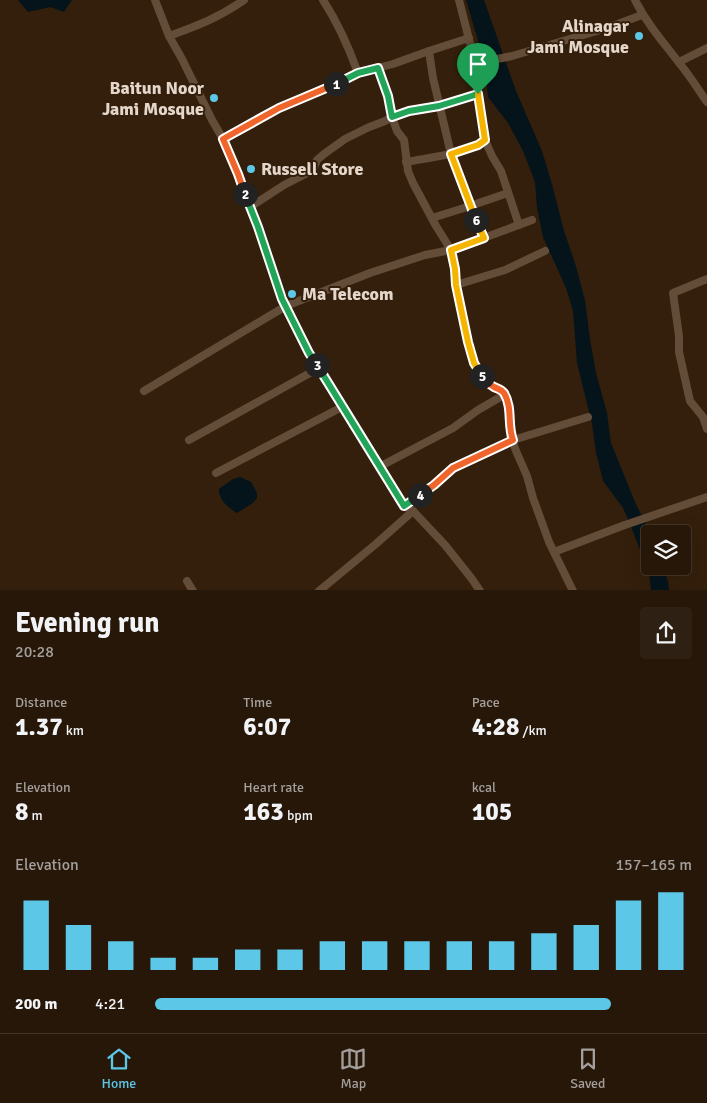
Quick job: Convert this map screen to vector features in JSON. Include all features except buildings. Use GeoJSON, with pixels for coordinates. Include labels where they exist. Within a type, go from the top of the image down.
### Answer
{"type":"FeatureCollection","features":[{"type":"Feature","properties":{"kind":"street"},"geometry":{"type":"LineString","coordinates":[[154,0],[169,36],[223,139],[258,227],[282,299],[309,353],[404,506],[413,511],[445,545],[480,590]]}},
{"type":"Feature","properties":{"kind":"street"},"geometry":{"type":"LineString","coordinates":[[169,36],[201,24],[226,12],[244,0]]}},
{"type":"Feature","properties":{"kind":"street"},"geometry":{"type":"LineString","coordinates":[[323,0],[331,12],[358,73]]}},
{"type":"Feature","properties":{"kind":"street"},"geometry":{"type":"LineString","coordinates":[[459,0],[476,63],[478,94],[485,140],[492,156],[502,171],[519,225]]}},
{"type":"Feature","properties":{"kind":"street"},"geometry":{"type":"LineString","coordinates":[[635,0],[642,15],[658,38],[679,62],[707,102]]}},
{"type":"Feature","properties":{"kind":"street"},"geometry":{"type":"LineString","coordinates":[[476,63],[512,56],[607,28],[642,15]]}},
{"type":"Feature","properties":{"kind":"street"},"geometry":{"type":"LineString","coordinates":[[223,139],[279,108],[358,73],[393,64],[429,50],[469,38]]}},
{"type":"Feature","properties":{"kind":"street"},"geometry":{"type":"LineString","coordinates":[[679,62],[707,48]]}},
{"type":"Feature","properties":{"kind":"street"},"geometry":{"type":"LineString","coordinates":[[429,50],[433,78],[451,154],[484,238]]}},
{"type":"Feature","properties":{"kind":"street"},"geometry":{"type":"LineString","coordinates":[[378,68],[397,131],[404,140],[408,171],[451,250],[456,285],[474,363],[483,379],[502,390],[509,404],[510,434],[527,476],[540,520],[573,590]]}},
{"type":"Feature","properties":{"kind":"street"},"geometry":{"type":"LineString","coordinates":[[250,207],[284,185],[313,170],[317,160],[345,140],[367,128],[409,111],[439,106],[478,94]]}},
{"type":"Feature","properties":{"kind":"street"},"geometry":{"type":"LineString","coordinates":[[406,162],[451,154],[478,145],[485,140]]}},
{"type":"Feature","properties":{"kind":"street"},"geometry":{"type":"LineString","coordinates":[[432,218],[508,193]]}},
{"type":"Feature","properties":{"kind":"street"},"geometry":{"type":"LineString","coordinates":[[144,391],[286,306],[370,273],[451,250],[532,220]]}},
{"type":"Feature","properties":{"kind":"street"},"geometry":{"type":"LineString","coordinates":[[456,285],[505,270],[545,251]]}},
{"type":"Feature","properties":{"kind":"street"},"geometry":{"type":"LineString","coordinates":[[707,279],[673,293],[679,336],[679,352],[690,401],[703,417],[707,429]]}},
{"type":"Feature","properties":{"kind":"street"},"geometry":{"type":"LineString","coordinates":[[188,440],[319,368]]}},
{"type":"Feature","properties":{"kind":"street"},"geometry":{"type":"LineString","coordinates":[[379,467],[453,428],[504,394]]}},
{"type":"Feature","properties":{"kind":"street"},"geometry":{"type":"LineString","coordinates":[[216,473],[342,407]]}},
{"type":"Feature","properties":{"kind":"street"},"geometry":{"type":"LineString","coordinates":[[404,506],[434,485],[453,468],[513,440],[588,417]]}},
{"type":"Feature","properties":{"kind":"street"},"geometry":{"type":"LineString","coordinates":[[554,552],[707,497]]}},
{"type":"Feature","properties":{"kind":"street"},"geometry":{"type":"LineString","coordinates":[[319,590],[413,511]]}},
{"type":"Feature","properties":{"kind":"street"},"geometry":{"type":"LineString","coordinates":[[186,581],[193,590]]}},
{"type":"Feature","properties":{"kind":"shaded area"},"geometry":{"type":"Polygon","coordinates":[[[18,0],[72,0],[64,12],[50,7],[28,12],[18,0]]]}},
{"type":"Feature","properties":{"kind":"shaded area"},"geometry":{"type":"Polygon","coordinates":[[[466,0],[484,0],[516,91],[542,151],[585,300],[596,373],[607,413],[611,443],[646,525],[641,525],[641,552],[623,508],[603,481],[596,453],[592,424],[577,363],[573,311],[566,288],[543,237],[537,208],[535,182],[523,151],[508,123],[488,97],[485,64],[466,0]]]}},
{"type":"Feature","properties":{"kind":"shaded area"},"geometry":{"type":"Polygon","coordinates":[[[240,477],[251,482],[257,493],[257,498],[253,503],[237,513],[225,503],[220,496],[219,489],[233,479],[240,477]]]}},
{"type":"Feature","properties":{"kind":"shaded area"},"geometry":{"type":"Polygon","coordinates":[[[649,575],[666,575],[669,590],[651,590],[649,575]]]}},
{"type":"Feature","properties":{"kind":"place","name":"Alinagar Jami Mosque"},"geometry":{"type":"Point","coordinates":[639,36]}},
{"type":"Feature","properties":{"kind":"place","name":"Baitun Noor Jami Mosque"},"geometry":{"type":"Point","coordinates":[214,98]}},
{"type":"Feature","properties":{"kind":"place","name":"Russell Store"},"geometry":{"type":"Point","coordinates":[251,169]}},
{"type":"Feature","properties":{"kind":"place","name":"Ma Telecom"},"geometry":{"type":"Point","coordinates":[292,294]}},
{"type":"Feature","properties":{"kind":"route"},"geometry":{"type":"LineString","coordinates":[[378,68],[388,96],[392,117],[409,111],[439,106],[478,94],[485,140],[478,145],[451,154],[484,238],[451,250],[456,285],[474,363],[483,379],[502,390],[509,404],[510,434],[513,440],[453,468],[434,485],[404,506],[309,353],[282,299],[258,227],[223,139],[279,108],[358,73],[378,68]]}}]}
